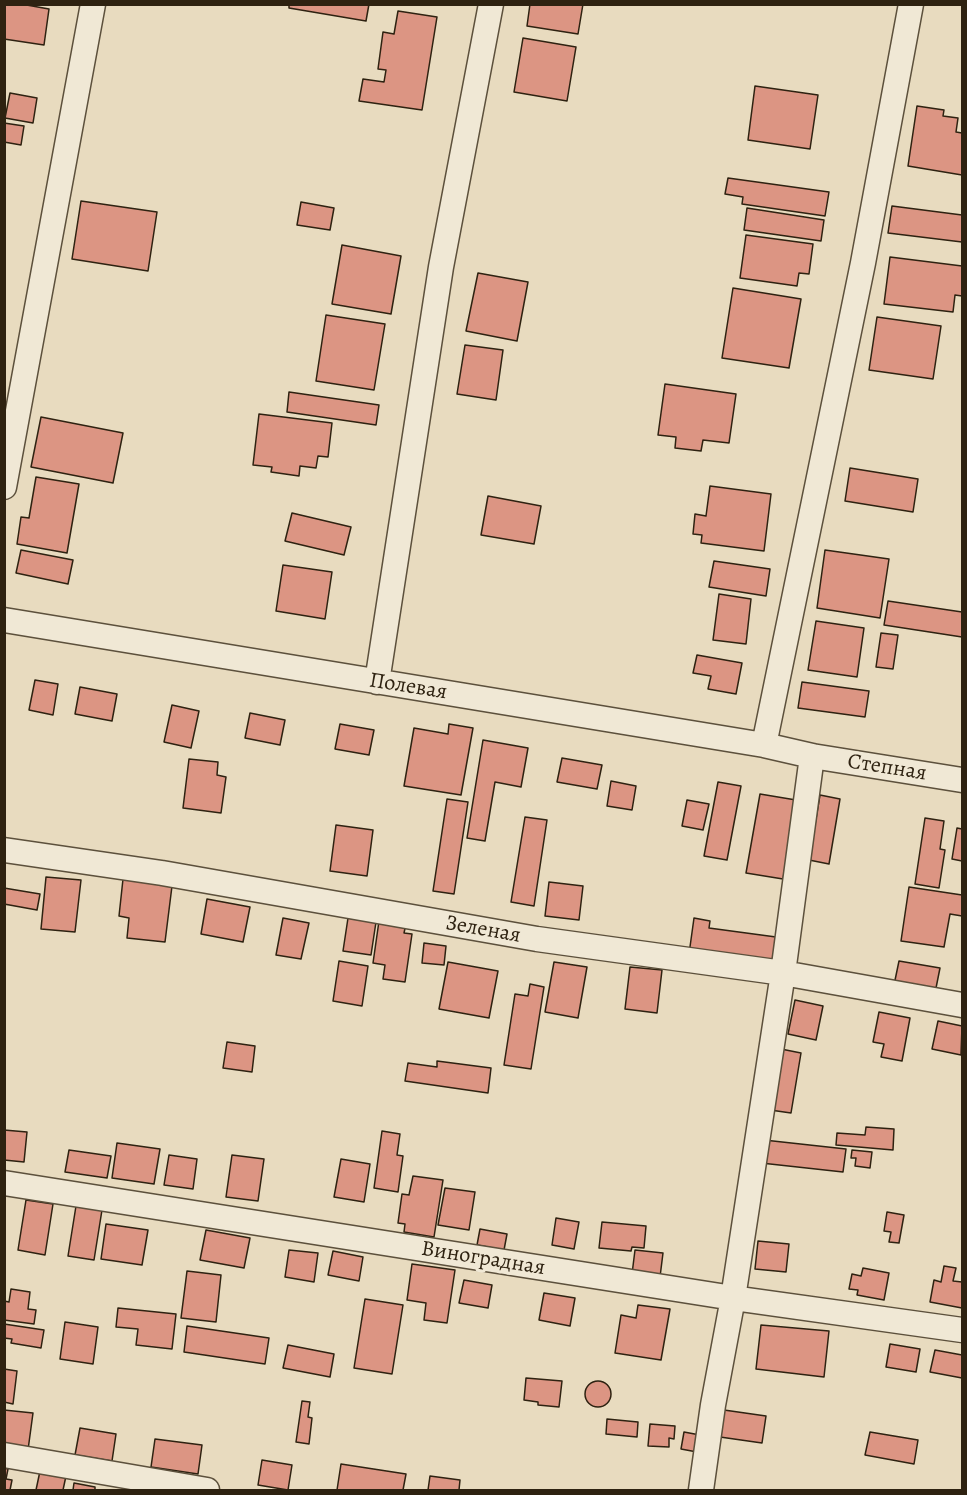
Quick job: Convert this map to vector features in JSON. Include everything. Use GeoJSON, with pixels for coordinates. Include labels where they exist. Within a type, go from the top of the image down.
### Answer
{"type":"FeatureCollection","features":[{"type":"Feature","properties":{"kind":"street"},"geometry":{"type":"LineString","coordinates":[[4,487],[93,4]]}},
{"type":"Feature","properties":{"kind":"street"},"geometry":{"type":"LineString","coordinates":[[377,682],[441,267],[491,4]]}},
{"type":"Feature","properties":{"kind":"street"},"geometry":{"type":"LineString","coordinates":[[764,745],[863,263],[911,4]]}},
{"type":"Feature","properties":{"kind":"street","name":"Полевая"},"geometry":{"type":"LineString","coordinates":[[4,620],[764,745],[812,756]]}},
{"type":"Feature","properties":{"kind":"street"},"geometry":{"type":"LineString","coordinates":[[701,1491],[783,973],[812,756]]}},
{"type":"Feature","properties":{"kind":"street","name":"Степная"},"geometry":{"type":"LineString","coordinates":[[812,756],[963,780]]}},
{"type":"Feature","properties":{"kind":"street","name":"Зеленая"},"geometry":{"type":"LineString","coordinates":[[4,850],[162,873],[537,939],[783,973],[963,1005]]}},
{"type":"Feature","properties":{"kind":"street","name":"Виноградная"},"geometry":{"type":"LineString","coordinates":[[4,1183],[733,1298],[963,1330]]}},
{"type":"Feature","properties":{"kind":"street"},"geometry":{"type":"LineString","coordinates":[[4,1455],[207,1491]]}},
{"type":"Feature","properties":{"kind":"building"},"geometry":{"type":"Polygon","coordinates":[[[4,4],[21,4],[49,9],[44,45],[4,39],[4,4]]]}},
{"type":"Feature","properties":{"kind":"building"},"geometry":{"type":"Polygon","coordinates":[[[289,4],[369,4],[366,21],[289,8],[289,4]]]}},
{"type":"Feature","properties":{"kind":"building"},"geometry":{"type":"Polygon","coordinates":[[[530,4],[583,4],[578,34],[527,26],[530,4]]]}},
{"type":"Feature","properties":{"kind":"building"},"geometry":{"type":"Polygon","coordinates":[[[398,11],[437,17],[422,110],[359,101],[363,79],[384,82],[386,70],[378,69],[383,32],[394,34],[398,11]]]}},
{"type":"Feature","properties":{"kind":"building"},"geometry":{"type":"Polygon","coordinates":[[[523,38],[576,47],[567,101],[514,92],[523,38]]]}},
{"type":"Feature","properties":{"kind":"building"},"geometry":{"type":"Polygon","coordinates":[[[755,86],[818,95],[810,149],[748,140],[755,86]]]}},
{"type":"Feature","properties":{"kind":"building"},"geometry":{"type":"Polygon","coordinates":[[[10,93],[37,98],[33,123],[5,118],[10,93]]]}},
{"type":"Feature","properties":{"kind":"building"},"geometry":{"type":"Polygon","coordinates":[[[917,106],[944,110],[943,116],[958,118],[956,132],[962,133],[962,175],[908,166],[917,106]]]}},
{"type":"Feature","properties":{"kind":"building"},"geometry":{"type":"Polygon","coordinates":[[[4,123],[24,126],[21,145],[4,142],[4,123]]]}},
{"type":"Feature","properties":{"kind":"building"},"geometry":{"type":"Polygon","coordinates":[[[728,178],[829,192],[825,216],[742,204],[743,197],[725,194],[728,178]]]}},
{"type":"Feature","properties":{"kind":"building"},"geometry":{"type":"Polygon","coordinates":[[[81,201],[157,212],[148,271],[72,259],[81,201]]]}},
{"type":"Feature","properties":{"kind":"building"},"geometry":{"type":"Polygon","coordinates":[[[301,202],[334,208],[330,230],[297,225],[301,202]]]}},
{"type":"Feature","properties":{"kind":"building"},"geometry":{"type":"Polygon","coordinates":[[[892,206],[962,215],[962,242],[888,233],[892,206]]]}},
{"type":"Feature","properties":{"kind":"building"},"geometry":{"type":"Polygon","coordinates":[[[747,208],[824,220],[821,241],[744,230],[747,208]]]}},
{"type":"Feature","properties":{"kind":"building"},"geometry":{"type":"Polygon","coordinates":[[[746,235],[813,244],[809,274],[799,273],[797,286],[740,278],[746,235]]]}},
{"type":"Feature","properties":{"kind":"building"},"geometry":{"type":"Polygon","coordinates":[[[342,245],[401,256],[391,314],[332,304],[342,245]]]}},
{"type":"Feature","properties":{"kind":"building"},"geometry":{"type":"Polygon","coordinates":[[[890,257],[962,266],[962,296],[955,295],[953,312],[884,304],[890,257]]]}},
{"type":"Feature","properties":{"kind":"building"},"geometry":{"type":"Polygon","coordinates":[[[478,273],[528,282],[517,341],[466,331],[478,273]]]}},
{"type":"Feature","properties":{"kind":"building"},"geometry":{"type":"Polygon","coordinates":[[[733,288],[801,299],[789,368],[722,358],[733,288]]]}},
{"type":"Feature","properties":{"kind":"building"},"geometry":{"type":"Polygon","coordinates":[[[326,315],[385,324],[374,390],[316,381],[326,315]]]}},
{"type":"Feature","properties":{"kind":"building"},"geometry":{"type":"Polygon","coordinates":[[[877,317],[941,326],[933,379],[869,370],[877,317]]]}},
{"type":"Feature","properties":{"kind":"building"},"geometry":{"type":"Polygon","coordinates":[[[465,345],[503,350],[496,400],[457,394],[465,345]]]}},
{"type":"Feature","properties":{"kind":"building"},"geometry":{"type":"Polygon","coordinates":[[[665,384],[736,394],[729,443],[703,440],[701,451],[675,448],[676,437],[658,435],[665,384]]]}},
{"type":"Feature","properties":{"kind":"building"},"geometry":{"type":"Polygon","coordinates":[[[289,392],[379,405],[376,425],[287,412],[289,392]]]}},
{"type":"Feature","properties":{"kind":"building"},"geometry":{"type":"Polygon","coordinates":[[[259,414],[332,423],[328,457],[318,456],[316,468],[300,466],[299,476],[271,472],[272,467],[253,465],[259,414]]]}},
{"type":"Feature","properties":{"kind":"building"},"geometry":{"type":"Polygon","coordinates":[[[41,417],[123,433],[113,483],[31,467],[41,417]]]}},
{"type":"Feature","properties":{"kind":"building"},"geometry":{"type":"Polygon","coordinates":[[[850,468],[918,479],[913,512],[845,501],[850,468]]]}},
{"type":"Feature","properties":{"kind":"building"},"geometry":{"type":"Polygon","coordinates":[[[36,477],[79,484],[67,553],[17,544],[21,517],[29,518],[36,477]]]}},
{"type":"Feature","properties":{"kind":"building"},"geometry":{"type":"Polygon","coordinates":[[[710,486],[771,494],[764,551],[701,543],[702,535],[693,534],[695,514],[706,516],[710,486]]]}},
{"type":"Feature","properties":{"kind":"building"},"geometry":{"type":"Polygon","coordinates":[[[488,496],[541,506],[534,544],[481,535],[488,496]]]}},
{"type":"Feature","properties":{"kind":"building"},"geometry":{"type":"Polygon","coordinates":[[[292,513],[351,527],[344,555],[285,541],[292,513]]]}},
{"type":"Feature","properties":{"kind":"building"},"geometry":{"type":"Polygon","coordinates":[[[21,550],[73,560],[68,584],[16,573],[21,550]]]}},
{"type":"Feature","properties":{"kind":"building"},"geometry":{"type":"Polygon","coordinates":[[[825,550],[889,559],[880,618],[817,608],[825,550]]]}},
{"type":"Feature","properties":{"kind":"building"},"geometry":{"type":"Polygon","coordinates":[[[714,561],[770,569],[766,596],[709,587],[714,561]]]}},
{"type":"Feature","properties":{"kind":"building"},"geometry":{"type":"Polygon","coordinates":[[[283,565],[332,572],[325,619],[276,611],[283,565]]]}},
{"type":"Feature","properties":{"kind":"building"},"geometry":{"type":"Polygon","coordinates":[[[719,594],[751,599],[746,644],[713,640],[719,594]]]}},
{"type":"Feature","properties":{"kind":"building"},"geometry":{"type":"Polygon","coordinates":[[[888,601],[962,612],[962,637],[884,625],[888,601]]]}},
{"type":"Feature","properties":{"kind":"building"},"geometry":{"type":"Polygon","coordinates":[[[816,621],[864,628],[857,677],[808,670],[816,621]]]}},
{"type":"Feature","properties":{"kind":"building"},"geometry":{"type":"Polygon","coordinates":[[[881,633],[898,635],[893,669],[876,667],[881,633]]]}},
{"type":"Feature","properties":{"kind":"building"},"geometry":{"type":"Polygon","coordinates":[[[697,655],[742,663],[736,694],[708,689],[711,676],[693,673],[697,655]]]}},
{"type":"Feature","properties":{"kind":"building"},"geometry":{"type":"Polygon","coordinates":[[[35,680],[58,684],[53,715],[29,710],[35,680]]]}},
{"type":"Feature","properties":{"kind":"building"},"geometry":{"type":"Polygon","coordinates":[[[802,682],[869,691],[865,717],[798,708],[802,682]]]}},
{"type":"Feature","properties":{"kind":"building"},"geometry":{"type":"Polygon","coordinates":[[[80,687],[117,694],[112,721],[75,714],[80,687]]]}},
{"type":"Feature","properties":{"kind":"building"},"geometry":{"type":"Polygon","coordinates":[[[172,705],[199,711],[191,748],[164,742],[172,705]]]}},
{"type":"Feature","properties":{"kind":"building"},"geometry":{"type":"Polygon","coordinates":[[[250,713],[285,720],[280,745],[245,738],[250,713]]]}},
{"type":"Feature","properties":{"kind":"building"},"geometry":{"type":"Polygon","coordinates":[[[340,724],[374,730],[369,755],[335,749],[340,724]]]}},
{"type":"Feature","properties":{"kind":"building"},"geometry":{"type":"Polygon","coordinates":[[[449,724],[473,728],[461,795],[404,786],[414,728],[448,734],[449,724]]]}},
{"type":"Feature","properties":{"kind":"building"},"geometry":{"type":"Polygon","coordinates":[[[483,740],[528,748],[521,787],[495,782],[485,841],[467,838],[483,740]]]}},
{"type":"Feature","properties":{"kind":"building"},"geometry":{"type":"Polygon","coordinates":[[[562,758],[602,765],[597,789],[557,782],[562,758]]]}},
{"type":"Feature","properties":{"kind":"building"},"geometry":{"type":"Polygon","coordinates":[[[189,759],[218,762],[217,775],[226,777],[221,813],[183,808],[189,759]]]}},
{"type":"Feature","properties":{"kind":"building"},"geometry":{"type":"Polygon","coordinates":[[[611,781],[636,786],[632,810],[607,806],[611,781]]]}},
{"type":"Feature","properties":{"kind":"building"},"geometry":{"type":"Polygon","coordinates":[[[718,782],[741,786],[727,860],[704,856],[718,782]]]}},
{"type":"Feature","properties":{"kind":"building"},"geometry":{"type":"Polygon","coordinates":[[[760,794],[796,800],[783,879],[746,873],[760,794]]]}},
{"type":"Feature","properties":{"kind":"building"},"geometry":{"type":"Polygon","coordinates":[[[820,795],[840,799],[829,864],[809,860],[820,795]]]}},
{"type":"Feature","properties":{"kind":"building"},"geometry":{"type":"Polygon","coordinates":[[[447,799],[468,802],[454,894],[433,891],[447,799]]]}},
{"type":"Feature","properties":{"kind":"building"},"geometry":{"type":"Polygon","coordinates":[[[687,800],[709,804],[703,830],[682,826],[687,800]]]}},
{"type":"Feature","properties":{"kind":"building"},"geometry":{"type":"Polygon","coordinates":[[[525,817],[547,820],[534,906],[511,902],[525,817]]]}},
{"type":"Feature","properties":{"kind":"building"},"geometry":{"type":"Polygon","coordinates":[[[925,818],[944,821],[940,849],[945,850],[939,888],[915,884],[925,818]]]}},
{"type":"Feature","properties":{"kind":"building"},"geometry":{"type":"Polygon","coordinates":[[[336,825],[373,830],[367,876],[330,871],[336,825]]]}},
{"type":"Feature","properties":{"kind":"building"},"geometry":{"type":"Polygon","coordinates":[[[957,828],[962,829],[962,861],[952,859],[957,828]]]}},
{"type":"Feature","properties":{"kind":"building"},"geometry":{"type":"Polygon","coordinates":[[[46,877],[81,880],[75,932],[41,929],[46,877]]]}},
{"type":"Feature","properties":{"kind":"building"},"geometry":{"type":"Polygon","coordinates":[[[123,879],[172,886],[165,942],[127,938],[129,918],[119,916],[123,879]]]}},
{"type":"Feature","properties":{"kind":"building"},"geometry":{"type":"Polygon","coordinates":[[[549,882],[583,886],[579,920],[545,916],[549,882]]]}},
{"type":"Feature","properties":{"kind":"building"},"geometry":{"type":"Polygon","coordinates":[[[909,887],[962,895],[962,916],[950,914],[944,947],[901,941],[909,887]]]}},
{"type":"Feature","properties":{"kind":"building"},"geometry":{"type":"Polygon","coordinates":[[[4,888],[40,894],[37,910],[4,904],[4,888]]]}},
{"type":"Feature","properties":{"kind":"building"},"geometry":{"type":"Polygon","coordinates":[[[207,899],[250,907],[243,942],[201,934],[207,899]]]}},
{"type":"Feature","properties":{"kind":"building"},"geometry":{"type":"Polygon","coordinates":[[[283,918],[309,923],[301,959],[276,955],[283,918]]]}},
{"type":"Feature","properties":{"kind":"building"},"geometry":{"type":"Polygon","coordinates":[[[348,918],[376,922],[371,955],[343,951],[348,918]]]}},
{"type":"Feature","properties":{"kind":"building"},"geometry":{"type":"Polygon","coordinates":[[[694,918],[710,921],[709,928],[776,937],[772,966],[689,954],[694,918]]]}},
{"type":"Feature","properties":{"kind":"building"},"geometry":{"type":"Polygon","coordinates":[[[379,921],[406,924],[404,933],[412,934],[405,982],[383,979],[385,965],[373,963],[379,921]]]}},
{"type":"Feature","properties":{"kind":"building"},"geometry":{"type":"Polygon","coordinates":[[[424,943],[446,946],[444,965],[422,963],[424,943]]]}},
{"type":"Feature","properties":{"kind":"building"},"geometry":{"type":"Polygon","coordinates":[[[339,961],[368,966],[362,1006],[333,1001],[339,961]]]}},
{"type":"Feature","properties":{"kind":"building"},"geometry":{"type":"Polygon","coordinates":[[[899,961],[940,968],[935,993],[894,985],[899,961]]]}},
{"type":"Feature","properties":{"kind":"building"},"geometry":{"type":"Polygon","coordinates":[[[448,962],[498,971],[489,1018],[439,1009],[448,962]]]}},
{"type":"Feature","properties":{"kind":"building"},"geometry":{"type":"Polygon","coordinates":[[[554,962],[587,967],[578,1018],[545,1012],[554,962]]]}},
{"type":"Feature","properties":{"kind":"building"},"geometry":{"type":"Polygon","coordinates":[[[630,967],[662,970],[657,1013],[625,1009],[630,967]]]}},
{"type":"Feature","properties":{"kind":"building"},"geometry":{"type":"Polygon","coordinates":[[[530,984],[544,987],[531,1069],[504,1065],[515,994],[528,996],[530,984]]]}},
{"type":"Feature","properties":{"kind":"building"},"geometry":{"type":"Polygon","coordinates":[[[795,1000],[823,1006],[816,1040],[788,1034],[795,1000]]]}},
{"type":"Feature","properties":{"kind":"building"},"geometry":{"type":"Polygon","coordinates":[[[879,1012],[910,1018],[902,1061],[881,1057],[884,1044],[873,1042],[879,1012]]]}},
{"type":"Feature","properties":{"kind":"building"},"geometry":{"type":"Polygon","coordinates":[[[938,1021],[962,1026],[961,1055],[932,1049],[938,1021]]]}},
{"type":"Feature","properties":{"kind":"building"},"geometry":{"type":"Polygon","coordinates":[[[227,1042],[255,1046],[252,1072],[223,1068],[227,1042]]]}},
{"type":"Feature","properties":{"kind":"building"},"geometry":{"type":"Polygon","coordinates":[[[781,1049],[801,1053],[791,1113],[770,1110],[781,1049]]]}},
{"type":"Feature","properties":{"kind":"building"},"geometry":{"type":"Polygon","coordinates":[[[437,1061],[491,1068],[488,1093],[405,1081],[408,1063],[437,1067],[437,1061]]]}},
{"type":"Feature","properties":{"kind":"building"},"geometry":{"type":"Polygon","coordinates":[[[866,1127],[894,1129],[893,1150],[836,1145],[837,1133],[865,1135],[866,1127]]]}},
{"type":"Feature","properties":{"kind":"building"},"geometry":{"type":"Polygon","coordinates":[[[4,1130],[27,1132],[24,1162],[4,1160],[4,1130]]]}},
{"type":"Feature","properties":{"kind":"building"},"geometry":{"type":"Polygon","coordinates":[[[382,1131],[400,1134],[397,1155],[403,1156],[398,1192],[374,1188],[382,1131]]]}},
{"type":"Feature","properties":{"kind":"building"},"geometry":{"type":"Polygon","coordinates":[[[764,1140],[846,1149],[843,1172],[761,1163],[764,1140]]]}},
{"type":"Feature","properties":{"kind":"building"},"geometry":{"type":"Polygon","coordinates":[[[117,1143],[160,1149],[154,1184],[112,1178],[117,1143]]]}},
{"type":"Feature","properties":{"kind":"building"},"geometry":{"type":"Polygon","coordinates":[[[69,1150],[111,1156],[107,1178],[65,1172],[69,1150]]]}},
{"type":"Feature","properties":{"kind":"building"},"geometry":{"type":"Polygon","coordinates":[[[852,1150],[872,1152],[870,1168],[855,1166],[856,1158],[851,1158],[852,1150]]]}},
{"type":"Feature","properties":{"kind":"building"},"geometry":{"type":"Polygon","coordinates":[[[169,1155],[197,1159],[193,1189],[164,1185],[169,1155]]]}},
{"type":"Feature","properties":{"kind":"building"},"geometry":{"type":"Polygon","coordinates":[[[232,1155],[264,1159],[258,1201],[226,1197],[232,1155]]]}},
{"type":"Feature","properties":{"kind":"building"},"geometry":{"type":"Polygon","coordinates":[[[341,1159],[370,1164],[364,1202],[334,1197],[341,1159]]]}},
{"type":"Feature","properties":{"kind":"building"},"geometry":{"type":"Polygon","coordinates":[[[413,1176],[443,1180],[434,1237],[404,1232],[405,1224],[398,1223],[402,1194],[409,1195],[413,1176]]]}},
{"type":"Feature","properties":{"kind":"building"},"geometry":{"type":"Polygon","coordinates":[[[445,1188],[475,1192],[469,1230],[438,1225],[445,1188]]]}},
{"type":"Feature","properties":{"kind":"building"},"geometry":{"type":"Polygon","coordinates":[[[26,1200],[53,1204],[45,1255],[18,1250],[26,1200]]]}},
{"type":"Feature","properties":{"kind":"building"},"geometry":{"type":"Polygon","coordinates":[[[76,1206],[102,1210],[94,1260],[68,1256],[76,1206]]]}},
{"type":"Feature","properties":{"kind":"building"},"geometry":{"type":"Polygon","coordinates":[[[887,1212],[904,1215],[899,1243],[889,1242],[891,1232],[884,1231],[887,1212]]]}},
{"type":"Feature","properties":{"kind":"building"},"geometry":{"type":"Polygon","coordinates":[[[556,1218],[579,1222],[574,1249],[552,1245],[556,1218]]]}},
{"type":"Feature","properties":{"kind":"building"},"geometry":{"type":"Polygon","coordinates":[[[602,1222],[646,1226],[644,1248],[632,1247],[631,1251],[599,1248],[602,1222]]]}},
{"type":"Feature","properties":{"kind":"building"},"geometry":{"type":"Polygon","coordinates":[[[106,1224],[148,1230],[142,1265],[101,1259],[106,1224]]]}},
{"type":"Feature","properties":{"kind":"building"},"geometry":{"type":"Polygon","coordinates":[[[480,1229],[507,1234],[504,1250],[477,1245],[480,1229]]]}},
{"type":"Feature","properties":{"kind":"building"},"geometry":{"type":"Polygon","coordinates":[[[206,1230],[250,1238],[244,1268],[200,1260],[206,1230]]]}},
{"type":"Feature","properties":{"kind":"building"},"geometry":{"type":"Polygon","coordinates":[[[758,1241],[789,1244],[786,1272],[755,1269],[758,1241]]]}},
{"type":"Feature","properties":{"kind":"building"},"geometry":{"type":"Polygon","coordinates":[[[289,1250],[318,1253],[314,1282],[285,1277],[289,1250]]]}},
{"type":"Feature","properties":{"kind":"building"},"geometry":{"type":"Polygon","coordinates":[[[635,1250],[663,1253],[660,1277],[632,1274],[635,1250]]]}},
{"type":"Feature","properties":{"kind":"building"},"geometry":{"type":"Polygon","coordinates":[[[333,1251],[363,1257],[359,1281],[328,1275],[333,1251]]]}},
{"type":"Feature","properties":{"kind":"building"},"geometry":{"type":"Polygon","coordinates":[[[412,1264],[455,1270],[447,1323],[424,1320],[426,1303],[407,1300],[412,1264]]]}},
{"type":"Feature","properties":{"kind":"building"},"geometry":{"type":"Polygon","coordinates":[[[944,1266],[956,1268],[953,1281],[962,1282],[962,1308],[930,1302],[934,1280],[941,1282],[944,1266]]]}},
{"type":"Feature","properties":{"kind":"building"},"geometry":{"type":"Polygon","coordinates":[[[863,1268],[889,1273],[884,1300],[857,1295],[858,1290],[849,1289],[852,1274],[861,1276],[863,1268]]]}},
{"type":"Feature","properties":{"kind":"building"},"geometry":{"type":"Polygon","coordinates":[[[187,1271],[221,1275],[216,1322],[181,1318],[187,1271]]]}},
{"type":"Feature","properties":{"kind":"building"},"geometry":{"type":"Polygon","coordinates":[[[464,1280],[492,1285],[488,1308],[459,1303],[464,1280]]]}},
{"type":"Feature","properties":{"kind":"building"},"geometry":{"type":"Polygon","coordinates":[[[11,1289],[30,1292],[28,1309],[36,1310],[34,1324],[4,1320],[4,1301],[9,1302],[11,1289]]]}},
{"type":"Feature","properties":{"kind":"building"},"geometry":{"type":"Polygon","coordinates":[[[544,1293],[575,1298],[570,1326],[539,1320],[544,1293]]]}},
{"type":"Feature","properties":{"kind":"building"},"geometry":{"type":"Polygon","coordinates":[[[365,1299],[403,1305],[392,1374],[354,1368],[365,1299]]]}},
{"type":"Feature","properties":{"kind":"building"},"geometry":{"type":"Polygon","coordinates":[[[638,1305],[670,1309],[661,1360],[615,1353],[621,1315],[636,1318],[638,1305]]]}},
{"type":"Feature","properties":{"kind":"building"},"geometry":{"type":"Polygon","coordinates":[[[118,1308],[176,1314],[172,1349],[136,1345],[138,1329],[116,1327],[118,1308]]]}},
{"type":"Feature","properties":{"kind":"building"},"geometry":{"type":"Polygon","coordinates":[[[65,1322],[98,1327],[93,1364],[60,1359],[65,1322]]]}},
{"type":"Feature","properties":{"kind":"building"},"geometry":{"type":"Polygon","coordinates":[[[4,1324],[44,1330],[41,1348],[11,1343],[12,1339],[4,1338],[4,1324]]]}},
{"type":"Feature","properties":{"kind":"building"},"geometry":{"type":"Polygon","coordinates":[[[761,1325],[829,1331],[824,1377],[756,1369],[761,1325]]]}},
{"type":"Feature","properties":{"kind":"building"},"geometry":{"type":"Polygon","coordinates":[[[187,1326],[269,1338],[265,1364],[184,1352],[187,1326]]]}},
{"type":"Feature","properties":{"kind":"building"},"geometry":{"type":"Polygon","coordinates":[[[890,1344],[920,1349],[916,1372],[886,1367],[890,1344]]]}},
{"type":"Feature","properties":{"kind":"building"},"geometry":{"type":"Polygon","coordinates":[[[288,1345],[334,1354],[330,1377],[283,1368],[288,1345]]]}},
{"type":"Feature","properties":{"kind":"building"},"geometry":{"type":"Polygon","coordinates":[[[935,1350],[962,1355],[962,1378],[930,1372],[935,1350]]]}},
{"type":"Feature","properties":{"kind":"building"},"geometry":{"type":"Polygon","coordinates":[[[4,1369],[17,1371],[13,1404],[4,1402],[4,1369]]]}},
{"type":"Feature","properties":{"kind":"building"},"geometry":{"type":"Polygon","coordinates":[[[526,1378],[562,1381],[559,1407],[538,1405],[538,1402],[524,1400],[526,1378]]]}},
{"type":"Feature","properties":{"kind":"building"},"geometry":{"type":"Polygon","coordinates":[[[598,1381],[607,1385],[611,1394],[607,1403],[598,1407],[589,1403],[585,1394],[589,1385],[598,1381]]]}},
{"type":"Feature","properties":{"kind":"building"},"geometry":{"type":"Polygon","coordinates":[[[302,1401],[310,1402],[308,1417],[312,1418],[309,1444],[296,1442],[302,1401]]]}},
{"type":"Feature","properties":{"kind":"building"},"geometry":{"type":"Polygon","coordinates":[[[4,1410],[33,1413],[28,1450],[4,1447],[4,1410]]]}},
{"type":"Feature","properties":{"kind":"building"},"geometry":{"type":"Polygon","coordinates":[[[724,1410],[766,1416],[762,1443],[720,1437],[724,1410]]]}},
{"type":"Feature","properties":{"kind":"building"},"geometry":{"type":"Polygon","coordinates":[[[607,1419],[638,1422],[637,1437],[606,1434],[607,1419]]]}},
{"type":"Feature","properties":{"kind":"building"},"geometry":{"type":"Polygon","coordinates":[[[650,1424],[675,1426],[674,1439],[669,1438],[669,1447],[648,1446],[650,1424]]]}},
{"type":"Feature","properties":{"kind":"building"},"geometry":{"type":"Polygon","coordinates":[[[80,1428],[116,1434],[112,1461],[75,1455],[80,1428]]]}},
{"type":"Feature","properties":{"kind":"building"},"geometry":{"type":"Polygon","coordinates":[[[684,1432],[700,1435],[697,1452],[681,1449],[684,1432]]]}},
{"type":"Feature","properties":{"kind":"building"},"geometry":{"type":"Polygon","coordinates":[[[870,1432],[918,1440],[914,1464],[865,1455],[870,1432]]]}},
{"type":"Feature","properties":{"kind":"building"},"geometry":{"type":"Polygon","coordinates":[[[155,1439],[202,1445],[198,1474],[151,1467],[155,1439]]]}},
{"type":"Feature","properties":{"kind":"building"},"geometry":{"type":"Polygon","coordinates":[[[262,1460],[292,1465],[288,1490],[258,1485],[262,1460]]]}},
{"type":"Feature","properties":{"kind":"building"},"geometry":{"type":"Polygon","coordinates":[[[341,1464],[406,1474],[403,1490],[337,1490],[341,1464]]]}},
{"type":"Feature","properties":{"kind":"building"},"geometry":{"type":"Polygon","coordinates":[[[4,1468],[8,1469],[6,1479],[12,1480],[10,1490],[4,1490],[4,1468]]]}},
{"type":"Feature","properties":{"kind":"building"},"geometry":{"type":"Polygon","coordinates":[[[40,1471],[66,1476],[63,1490],[36,1490],[40,1471]]]}},
{"type":"Feature","properties":{"kind":"building"},"geometry":{"type":"Polygon","coordinates":[[[430,1476],[460,1480],[459,1490],[428,1490],[430,1476]]]}},
{"type":"Feature","properties":{"kind":"building"},"geometry":{"type":"Polygon","coordinates":[[[74,1483],[95,1487],[95,1490],[73,1490],[74,1483]]]}}]}
